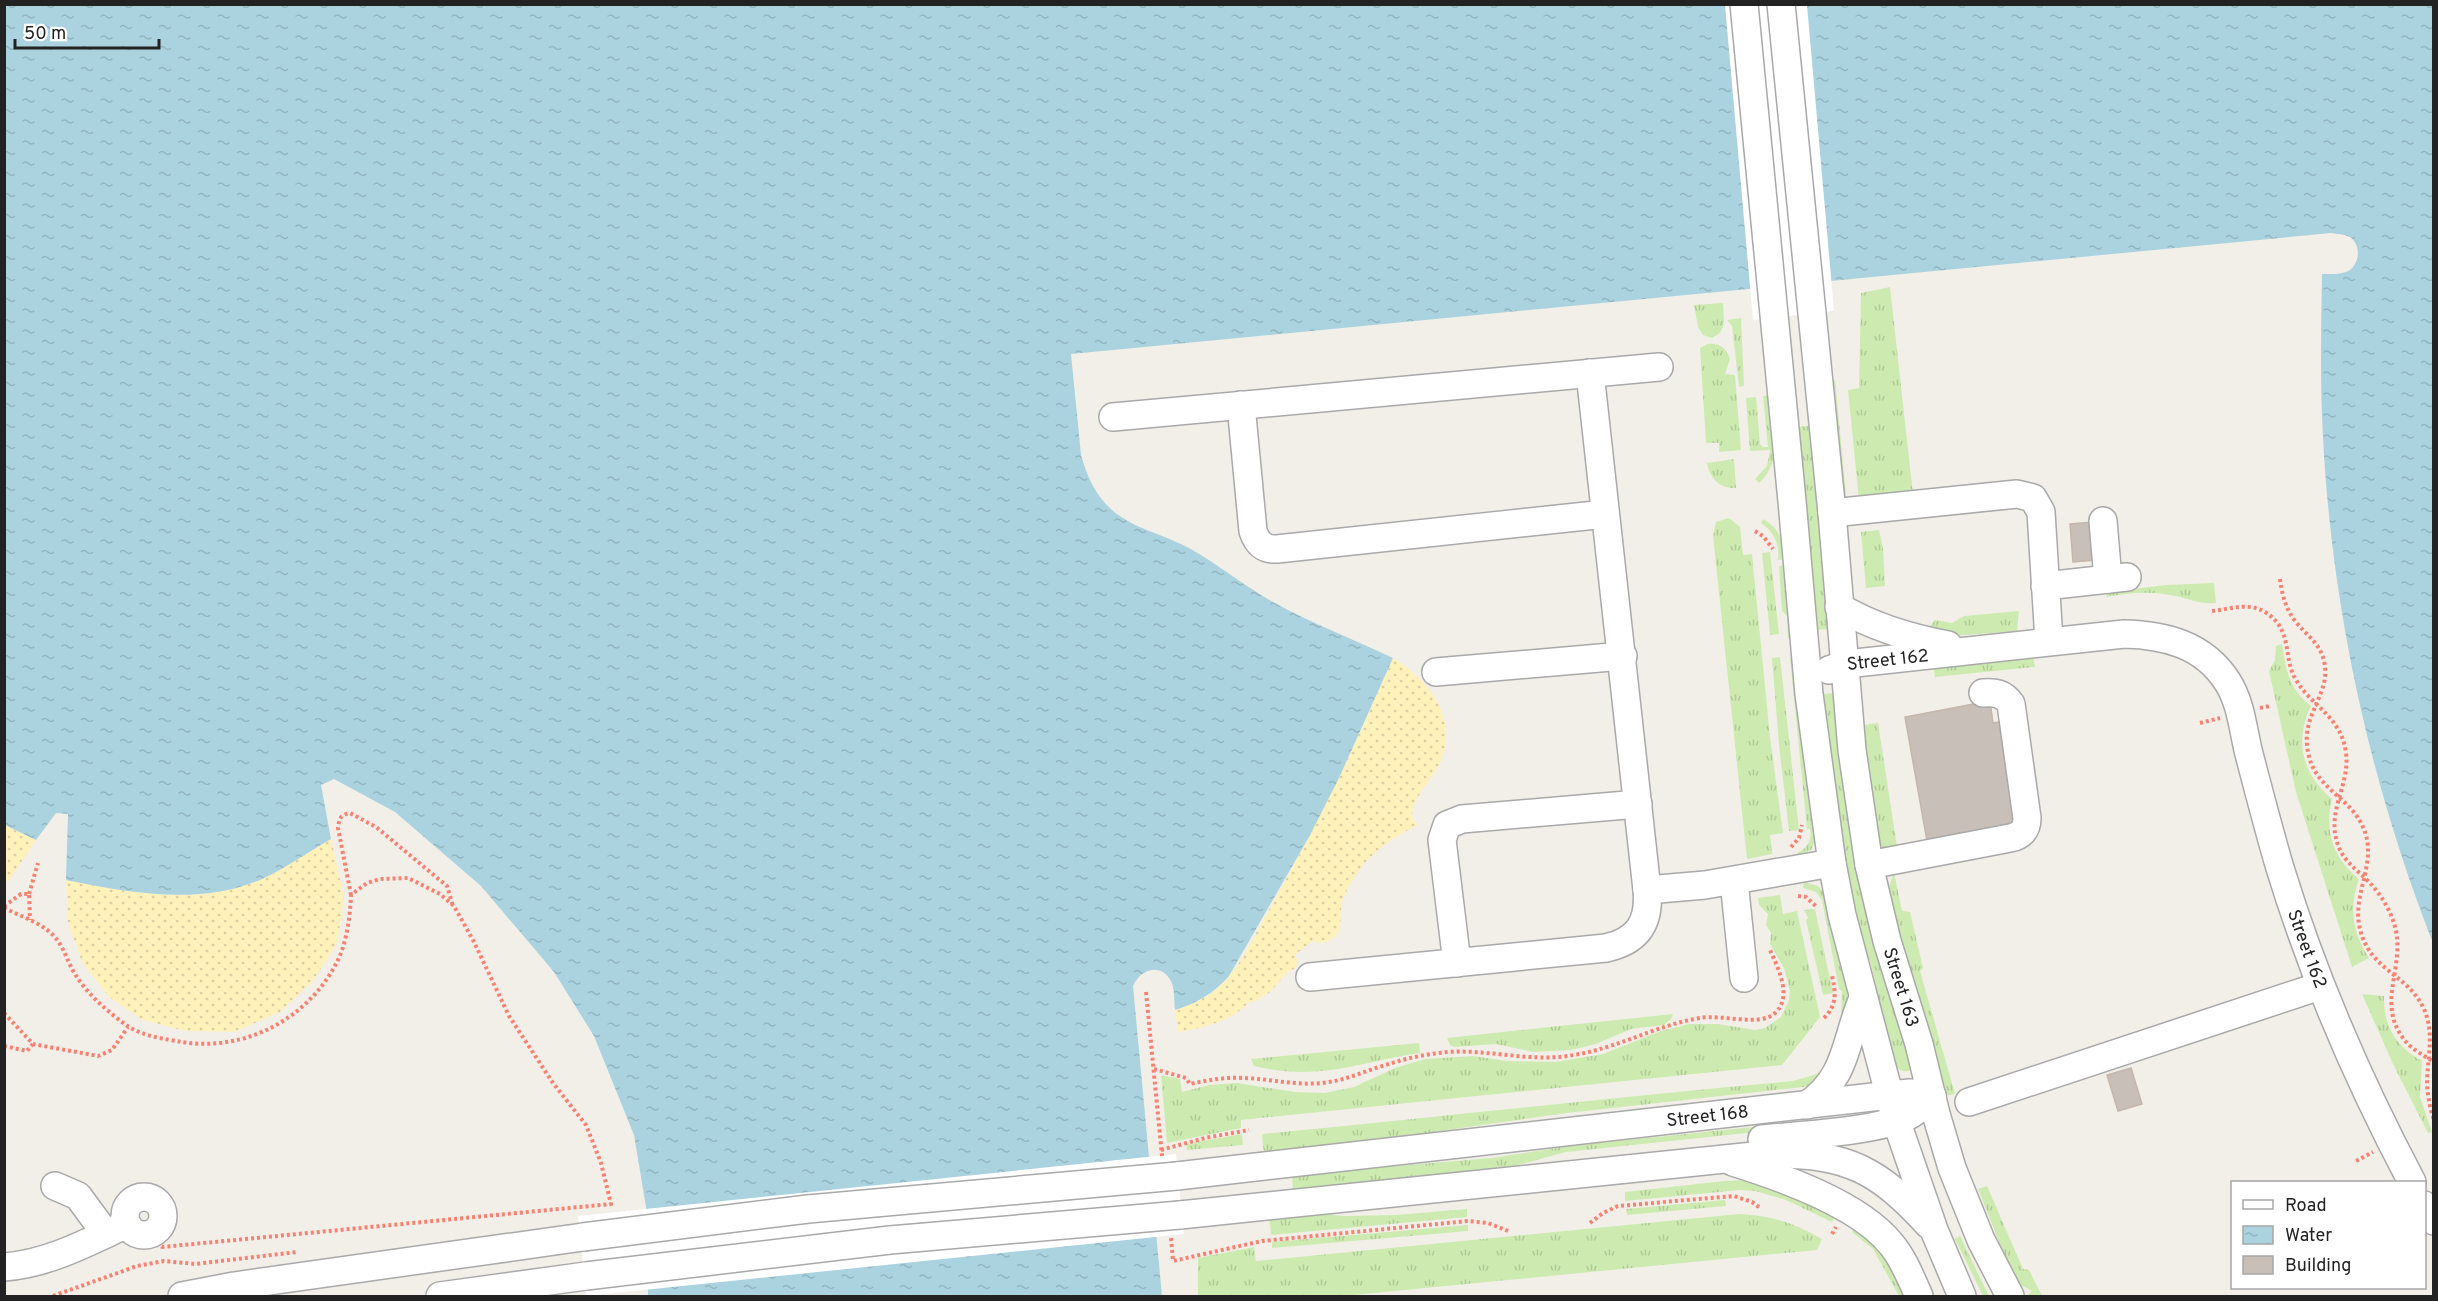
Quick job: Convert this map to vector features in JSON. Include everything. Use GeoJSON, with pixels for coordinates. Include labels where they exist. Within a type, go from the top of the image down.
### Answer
{"type":"FeatureCollection","features":[{"type":"Feature","properties":{"kind":"street"},"geometry":{"type":"LineString","coordinates":[[1744,4],[1809,694],[1832,862],[1863,998],[1892,1108],[1934,1230],[1962,1296]]}},
{"type":"Feature","properties":{"kind":"street","name":"Street 163"},"geometry":{"type":"LineString","coordinates":[[1781,4],[1855,769],[1869,865],[1887,940],[1919,1044],[1941,1132],[1966,1204],[2010,1296]]}},
{"type":"Feature","properties":{"kind":"street"},"geometry":{"type":"LineString","coordinates":[[1113,417],[1659,367]]}},
{"type":"Feature","properties":{"kind":"street"},"geometry":{"type":"LineString","coordinates":[[1310,978],[1616,946],[1633,936],[1644,921],[1648,904],[1647,890],[1590,373]]}},
{"type":"Feature","properties":{"kind":"street"},"geometry":{"type":"LineString","coordinates":[[1242,405],[1253,531],[1257,541],[1266,548],[1277,549],[1605,514]]}},
{"type":"Feature","properties":{"kind":"street"},"geometry":{"type":"LineString","coordinates":[[1832,513],[2017,494],[2028,495],[2040,507],[2049,642]]}},
{"type":"Feature","properties":{"kind":"street"},"geometry":{"type":"LineString","coordinates":[[2045,586],[2118,578],[2103,520]]}},
{"type":"Feature","properties":{"kind":"street","name":"Street 162"},"geometry":{"type":"LineString","coordinates":[[1839,607],[1867,622],[1895,633],[1936,643],[1978,649]]}},
{"type":"Feature","properties":{"kind":"street","name":"Street 162"},"geometry":{"type":"LineString","coordinates":[[1809,694],[1813,685],[1827,671],[1846,664],[2124,634],[2160,636],[2193,649],[2220,672],[2234,710],[2277,858],[2320,986],[2356,1073],[2411,1181]]}},
{"type":"Feature","properties":{"kind":"street"},"geometry":{"type":"LineString","coordinates":[[1436,672],[1623,656]]}},
{"type":"Feature","properties":{"kind":"street"},"geometry":{"type":"LineString","coordinates":[[1869,865],[2010,838],[2025,830],[2027,818],[2011,704],[1998,693],[1983,693]]}},
{"type":"Feature","properties":{"kind":"street"},"geometry":{"type":"LineString","coordinates":[[1457,963],[1442,840],[1447,825],[1462,819],[1638,804]]}},
{"type":"Feature","properties":{"kind":"street"},"geometry":{"type":"LineString","coordinates":[[1647,890],[1734,880],[1832,862]]}},
{"type":"Feature","properties":{"kind":"street"},"geometry":{"type":"LineString","coordinates":[[1734,880],[1744,978]]}},
{"type":"Feature","properties":{"kind":"street"},"geometry":{"type":"LineString","coordinates":[[1969,1102],[2320,986]]}},
{"type":"Feature","properties":{"kind":"street"},"geometry":{"type":"LineString","coordinates":[[1807,1105],[1826,1091],[1839,1072],[1863,998]]}},
{"type":"Feature","properties":{"kind":"street","name":"Street 168"},"geometry":{"type":"LineString","coordinates":[[182,1296],[234,1286],[583,1237],[808,1209],[1177,1176],[1807,1105],[1916,1111],[1932,1096]]}},
{"type":"Feature","properties":{"kind":"street","name":"Street 168"},"geometry":{"type":"LineString","coordinates":[[1637,1169],[1689,1151],[1716,1145],[1847,1130],[1892,1108]]}},
{"type":"Feature","properties":{"kind":"street","name":"Street 168"},"geometry":{"type":"LineString","coordinates":[[440,1296],[586,1276],[890,1240],[1180,1215],[1784,1154],[1817,1155],[1839,1160],[1865,1171],[1885,1184],[1934,1230]]}},
{"type":"Feature","properties":{"kind":"street"},"geometry":{"type":"LineString","coordinates":[[1723,1159],[1802,1187],[1863,1218],[1892,1244],[1919,1296]]}},
{"type":"Feature","properties":{"kind":"street"},"geometry":{"type":"LineString","coordinates":[[55,1186],[78,1196],[128,1230]]}},
{"type":"Feature","properties":{"kind":"street"},"geometry":{"type":"LineString","coordinates":[[4,1267],[20,1266],[49,1258],[128,1230]]}},
{"type":"Feature","properties":{"kind":"path"},"geometry":{"type":"LineString","coordinates":[[2280,579],[2288,610],[2316,642],[2325,662],[2325,683],[2307,728],[2308,755],[2319,779],[2357,816],[2365,833],[2369,853],[2358,915],[2363,939],[2375,960],[2415,994],[2425,1012],[2431,1031],[2431,1061],[2427,1085],[2433,1120]]}},
{"type":"Feature","properties":{"kind":"path"},"geometry":{"type":"LineString","coordinates":[[2212,610],[2244,606],[2255,608],[2272,617],[2283,631],[2295,678],[2333,719],[2343,740],[2347,763],[2334,820],[2337,843],[2348,863],[2366,878],[2385,902],[2396,931],[2397,954],[2390,1000],[2396,1024],[2409,1045],[2431,1061]]}},
{"type":"Feature","properties":{"kind":"path"},"geometry":{"type":"LineString","coordinates":[[2200,723],[2234,710]]}},
{"type":"Feature","properties":{"kind":"path"},"geometry":{"type":"LineString","coordinates":[[29,894],[21,894],[4,907],[44,927],[58,940],[75,974],[92,996],[128,1027],[163,1039],[202,1045],[255,1036],[289,1019],[322,986],[337,961],[345,940],[351,895],[338,828],[339,819],[344,814],[350,813],[376,827],[447,885],[454,906],[509,1016],[553,1083],[586,1125],[601,1162],[611,1204],[162,1247],[128,1230]]}},
{"type":"Feature","properties":{"kind":"path"},"geometry":{"type":"LineString","coordinates":[[30,920],[29,894],[38,863]]}},
{"type":"Feature","properties":{"kind":"path"},"geometry":{"type":"LineString","coordinates":[[351,895],[367,883],[380,879],[408,878],[440,894],[454,906]]}},
{"type":"Feature","properties":{"kind":"path"},"geometry":{"type":"LineString","coordinates":[[1798,896],[1812,902],[1820,915]]}},
{"type":"Feature","properties":{"kind":"path"},"geometry":{"type":"LineString","coordinates":[[1154,1069],[1186,1078],[1190,1084],[1235,1077],[1308,1084],[1348,1078],[1386,1064],[1426,1055],[1472,1052],[1532,1058],[1572,1056],[1610,1047],[1655,1030],[1700,1018],[1722,1016],[1761,1020],[1776,1013],[1783,999],[1780,977],[1770,950]]}},
{"type":"Feature","properties":{"kind":"path"},"geometry":{"type":"LineString","coordinates":[[1824,1018],[1834,1005],[1831,968]]}},
{"type":"Feature","properties":{"kind":"path"},"geometry":{"type":"LineString","coordinates":[[4,1013],[33,1044],[98,1056],[112,1050],[128,1027]]}},
{"type":"Feature","properties":{"kind":"path"},"geometry":{"type":"LineString","coordinates":[[4,1046],[27,1051],[33,1044]]}},
{"type":"Feature","properties":{"kind":"path"},"geometry":{"type":"LineString","coordinates":[[1161,1150],[1205,1138],[1249,1130]]}},
{"type":"Feature","properties":{"kind":"path"},"geometry":{"type":"LineString","coordinates":[[2356,1161],[2381,1147]]}},
{"type":"Feature","properties":{"kind":"path"},"geometry":{"type":"LineString","coordinates":[[1590,1223],[1603,1213],[1618,1206],[1724,1196],[1744,1198],[1759,1207]]}},
{"type":"Feature","properties":{"kind":"path"},"geometry":{"type":"LineString","coordinates":[[1262,1240],[1468,1221],[1488,1223],[1508,1231]]}},
{"type":"Feature","properties":{"kind":"green space"},"geometry":{"type":"Polygon","coordinates":[[[1890,287],[1913,494],[1859,500],[1848,390],[1859,388],[1861,293],[1890,287]]]}},
{"type":"Feature","properties":{"kind":"green space"},"geometry":{"type":"Polygon","coordinates":[[[1723,303],[1724,324],[1720,333],[1712,338],[1703,335],[1698,327],[1694,305],[1723,303]]]}},
{"type":"Feature","properties":{"kind":"green space"},"geometry":{"type":"Polygon","coordinates":[[[1741,318],[1744,386],[1739,387],[1732,326],[1727,320],[1741,318]]]}},
{"type":"Feature","properties":{"kind":"green space"},"geometry":{"type":"Polygon","coordinates":[[[1707,344],[1722,347],[1730,359],[1725,374],[1735,375],[1741,450],[1719,452],[1719,443],[1706,443],[1700,348],[1707,344]]]}},
{"type":"Feature","properties":{"kind":"green space"},"geometry":{"type":"Polygon","coordinates":[[[1835,380],[1847,505],[1841,506],[1830,381],[1835,380]]]}},
{"type":"Feature","properties":{"kind":"green space"},"geometry":{"type":"Polygon","coordinates":[[[1770,395],[1774,453],[1767,474],[1759,483],[1755,479],[1767,466],[1770,450],[1750,451],[1746,398],[1756,397],[1760,444],[1768,447],[1763,396],[1770,395]]]}},
{"type":"Feature","properties":{"kind":"green space"},"geometry":{"type":"Polygon","coordinates":[[[1809,426],[1829,629],[1816,630],[1796,427],[1809,426]]]}},
{"type":"Feature","properties":{"kind":"green space"},"geometry":{"type":"Polygon","coordinates":[[[1734,459],[1736,488],[1725,487],[1713,478],[1707,463],[1734,459]]]}},
{"type":"Feature","properties":{"kind":"green space"},"geometry":{"type":"Polygon","coordinates":[[[1729,518],[1740,527],[1743,555],[1752,554],[1770,737],[1783,833],[1770,835],[1772,854],[1747,859],[1713,536],[1716,522],[1729,518]]]}},
{"type":"Feature","properties":{"kind":"green space"},"geometry":{"type":"Polygon","coordinates":[[[1763,519],[1780,536],[1786,559],[1778,560],[1777,544],[1773,534],[1761,523],[1763,519]]]}},
{"type":"Feature","properties":{"kind":"green space"},"geometry":{"type":"Polygon","coordinates":[[[1879,530],[1883,548],[1885,586],[1866,588],[1861,532],[1879,530]]]}},
{"type":"Feature","properties":{"kind":"green space"},"geometry":{"type":"Polygon","coordinates":[[[1770,552],[1779,634],[1770,635],[1762,553],[1770,552]]]}},
{"type":"Feature","properties":{"kind":"green space"},"geometry":{"type":"Polygon","coordinates":[[[1787,565],[1793,637],[1788,638],[1787,616],[1782,611],[1779,566],[1787,565]]]}},
{"type":"Feature","properties":{"kind":"green space"},"geometry":{"type":"Polygon","coordinates":[[[2214,583],[2216,603],[2204,603],[2153,593],[2107,597],[2106,592],[2166,585],[2214,583]]]}},
{"type":"Feature","properties":{"kind":"green space"},"geometry":{"type":"Polygon","coordinates":[[[2019,611],[2017,631],[1953,636],[1927,630],[1935,620],[1952,623],[1964,616],[2019,611]]]}},
{"type":"Feature","properties":{"kind":"green space"},"geometry":{"type":"Polygon","coordinates":[[[2282,644],[2293,686],[2311,706],[2303,732],[2304,756],[2314,779],[2332,799],[2330,833],[2337,853],[2359,879],[2354,900],[2354,920],[2359,939],[2369,958],[2352,967],[2296,792],[2269,671],[2275,660],[2276,646],[2282,644]]]}},
{"type":"Feature","properties":{"kind":"green space"},"geometry":{"type":"Polygon","coordinates":[[[2033,655],[2035,667],[1935,677],[1934,670],[1926,670],[1925,663],[2033,655]]]}},
{"type":"Feature","properties":{"kind":"green space"},"geometry":{"type":"Polygon","coordinates":[[[1780,657],[1799,830],[1789,831],[1772,658],[1780,657]]]}},
{"type":"Feature","properties":{"kind":"green space"},"geometry":{"type":"Polygon","coordinates":[[[1790,657],[1795,657],[1817,836],[1811,850],[1798,856],[1797,853],[1804,849],[1810,840],[1810,829],[1807,829],[1790,657]]]}},
{"type":"Feature","properties":{"kind":"green space"},"geometry":{"type":"Polygon","coordinates":[[[1835,693],[1849,818],[1863,901],[1870,913],[1913,1069],[1908,1071],[1903,1071],[1895,1065],[1870,960],[1861,957],[1842,848],[1822,694],[1835,693]]]}},
{"type":"Feature","properties":{"kind":"green space"},"geometry":{"type":"Polygon","coordinates":[[[1878,723],[1898,853],[1884,850],[1877,839],[1863,725],[1878,723]]]}},
{"type":"Feature","properties":{"kind":"green space"},"geometry":{"type":"Polygon","coordinates":[[[1894,872],[1902,911],[1910,912],[1923,968],[1920,971],[1955,1094],[1945,1096],[1886,896],[1894,872]]]}},
{"type":"Feature","properties":{"kind":"green space"},"geometry":{"type":"Polygon","coordinates":[[[1804,882],[1818,886],[1826,895],[1847,991],[1847,1003],[1835,1040],[1841,1015],[1842,991],[1839,989],[1822,900],[1816,892],[1803,888],[1804,882]]]}},
{"type":"Feature","properties":{"kind":"green space"},"geometry":{"type":"Polygon","coordinates":[[[1780,895],[1783,914],[1797,911],[1820,1017],[1782,1065],[1241,1120],[1241,1128],[1167,1143],[1161,1075],[1180,1079],[1182,1092],[1209,1085],[1237,1083],[1295,1092],[1325,1093],[1354,1087],[1395,1068],[1425,1059],[1473,1056],[1507,1061],[1555,1062],[1603,1054],[1661,1031],[1689,1024],[1718,1024],[1755,1030],[1765,1028],[1781,1017],[1789,1000],[1790,991],[1784,968],[1770,944],[1771,933],[1766,925],[1768,914],[1759,905],[1758,898],[1780,895]]]}},
{"type":"Feature","properties":{"kind":"green space"},"geometry":{"type":"Polygon","coordinates":[[[1815,909],[1833,993],[1823,995],[1806,920],[1808,918],[1804,910],[1815,909]]]}},
{"type":"Feature","properties":{"kind":"green space"},"geometry":{"type":"Polygon","coordinates":[[[2362,994],[2384,996],[2386,1016],[2393,1034],[2405,1049],[2422,1061],[2420,1097],[2432,1132],[2428,1133],[2393,1064],[2362,994]]]}},
{"type":"Feature","properties":{"kind":"green space"},"geometry":{"type":"Polygon","coordinates":[[[1673,1014],[1664,1025],[1631,1029],[1596,1044],[1571,1050],[1533,1052],[1496,1044],[1454,1047],[1450,1045],[1447,1038],[1673,1014]]]}},
{"type":"Feature","properties":{"kind":"green space"},"geometry":{"type":"Polygon","coordinates":[[[1419,1043],[1420,1053],[1319,1071],[1298,1072],[1254,1066],[1251,1059],[1419,1043]]]}},
{"type":"Feature","properties":{"kind":"green space"},"geometry":{"type":"Polygon","coordinates":[[[1828,1063],[1812,1085],[1803,1087],[1567,1113],[1264,1156],[1262,1134],[1793,1081],[1817,1074],[1828,1063]]]}},
{"type":"Feature","properties":{"kind":"green space"},"geometry":{"type":"Polygon","coordinates":[[[1860,1116],[1861,1121],[1566,1152],[1507,1168],[1293,1189],[1292,1175],[1491,1158],[1570,1146],[1860,1116]]]}},
{"type":"Feature","properties":{"kind":"green space"},"geometry":{"type":"Polygon","coordinates":[[[1242,1134],[1243,1145],[1187,1150],[1186,1144],[1242,1134]]]}},
{"type":"Feature","properties":{"kind":"green space"},"geometry":{"type":"Polygon","coordinates":[[[1757,1180],[1837,1213],[1832,1222],[1786,1200],[1755,1191],[1740,1190],[1625,1201],[1625,1192],[1724,1181],[1757,1180]]]}},
{"type":"Feature","properties":{"kind":"green space"},"geometry":{"type":"Polygon","coordinates":[[[1987,1186],[2023,1269],[2029,1270],[2042,1296],[2027,1296],[2032,1291],[2015,1282],[1978,1189],[1987,1186]]]}},
{"type":"Feature","properties":{"kind":"green space"},"geometry":{"type":"Polygon","coordinates":[[[1725,1200],[1726,1206],[1627,1215],[1626,1209],[1725,1200]]]}},
{"type":"Feature","properties":{"kind":"green space"},"geometry":{"type":"Polygon","coordinates":[[[1467,1209],[1467,1217],[1271,1235],[1269,1216],[1306,1212],[1344,1216],[1396,1215],[1467,1209]]]}},
{"type":"Feature","properties":{"kind":"green space"},"geometry":{"type":"Polygon","coordinates":[[[1739,1214],[1782,1221],[1802,1228],[1822,1239],[1817,1250],[1343,1296],[1198,1296],[1198,1258],[1254,1247],[1256,1261],[1739,1214]]]}},
{"type":"Feature","properties":{"kind":"green space"},"geometry":{"type":"Polygon","coordinates":[[[1858,1222],[1870,1232],[1911,1296],[1899,1296],[1873,1249],[1852,1232],[1858,1222]]]}},
{"type":"Feature","properties":{"kind":"green space"},"geometry":{"type":"Polygon","coordinates":[[[1468,1225],[1468,1231],[1272,1248],[1272,1242],[1468,1225]]]}},
{"type":"Feature","properties":{"kind":"green space"},"geometry":{"type":"Polygon","coordinates":[[[1960,1236],[1989,1296],[1983,1296],[1955,1239],[1960,1236]]]}},
{"type":"Feature","properties":{"kind":"sand"},"geometry":{"type":"Polygon","coordinates":[[[1393,658],[1407,667],[1430,691],[1444,719],[1446,734],[1444,751],[1438,767],[1417,800],[1412,814],[1413,820],[1418,825],[1382,847],[1362,866],[1354,877],[1342,903],[1340,927],[1335,937],[1326,942],[1312,941],[1295,955],[1298,962],[1296,968],[1289,971],[1270,992],[1248,1003],[1233,1015],[1206,1026],[1178,1032],[1175,1010],[1198,1001],[1219,987],[1245,953],[1317,820],[1393,658]]]}},
{"type":"Feature","properties":{"kind":"sand"},"geometry":{"type":"Polygon","coordinates":[[[4,825],[36,840],[9,880],[5,882],[4,825]]]}},
{"type":"Feature","properties":{"kind":"sand"},"geometry":{"type":"Polygon","coordinates":[[[331,839],[344,898],[337,944],[312,982],[280,1012],[234,1032],[186,1031],[143,1020],[109,997],[82,962],[68,922],[66,880],[140,893],[190,895],[215,892],[262,879],[331,839]]]}},
{"type":"Feature","properties":{"kind":"water"},"geometry":{"type":"Polygon","coordinates":[[[4,5],[2433,5],[2433,943],[2390,821],[2373,758],[2345,631],[2335,567],[2322,417],[2322,274],[2343,273],[2350,270],[2356,263],[2358,254],[2356,244],[2348,236],[2331,233],[1071,354],[1081,455],[1092,485],[1112,510],[1139,527],[1189,548],[1287,610],[1393,658],[1339,778],[1309,837],[1229,976],[1205,997],[1175,1010],[1171,981],[1162,971],[1145,972],[1140,975],[1133,986],[1162,1296],[648,1296],[647,1213],[634,1135],[594,1036],[554,972],[481,886],[395,812],[334,779],[321,785],[331,839],[262,879],[239,887],[190,895],[140,893],[66,880],[68,814],[56,813],[36,840],[5,825],[4,5]]]}},
{"type":"Feature","properties":{"kind":"pier"},"geometry":{"type":"Polygon","coordinates":[[[1725,5],[1807,5],[1834,311],[1753,320],[1725,5]]]}},
{"type":"Feature","properties":{"kind":"pier"},"geometry":{"type":"Polygon","coordinates":[[[1176,1154],[1184,1234],[586,1296],[578,1216],[1176,1154]]]}},
{"type":"Feature","properties":{"kind":"building"},"geometry":{"type":"Polygon","coordinates":[[[2093,522],[2096,560],[2073,562],[2070,524],[2093,522]]]}},
{"type":"Feature","properties":{"kind":"building"},"geometry":{"type":"Polygon","coordinates":[[[1990,701],[1993,723],[2005,721],[2023,824],[1927,841],[1905,717],[1990,701]]]}},
{"type":"Feature","properties":{"kind":"building"},"geometry":{"type":"Polygon","coordinates":[[[2131,1068],[2142,1104],[2118,1111],[2107,1075],[2131,1068]]]}}]}
